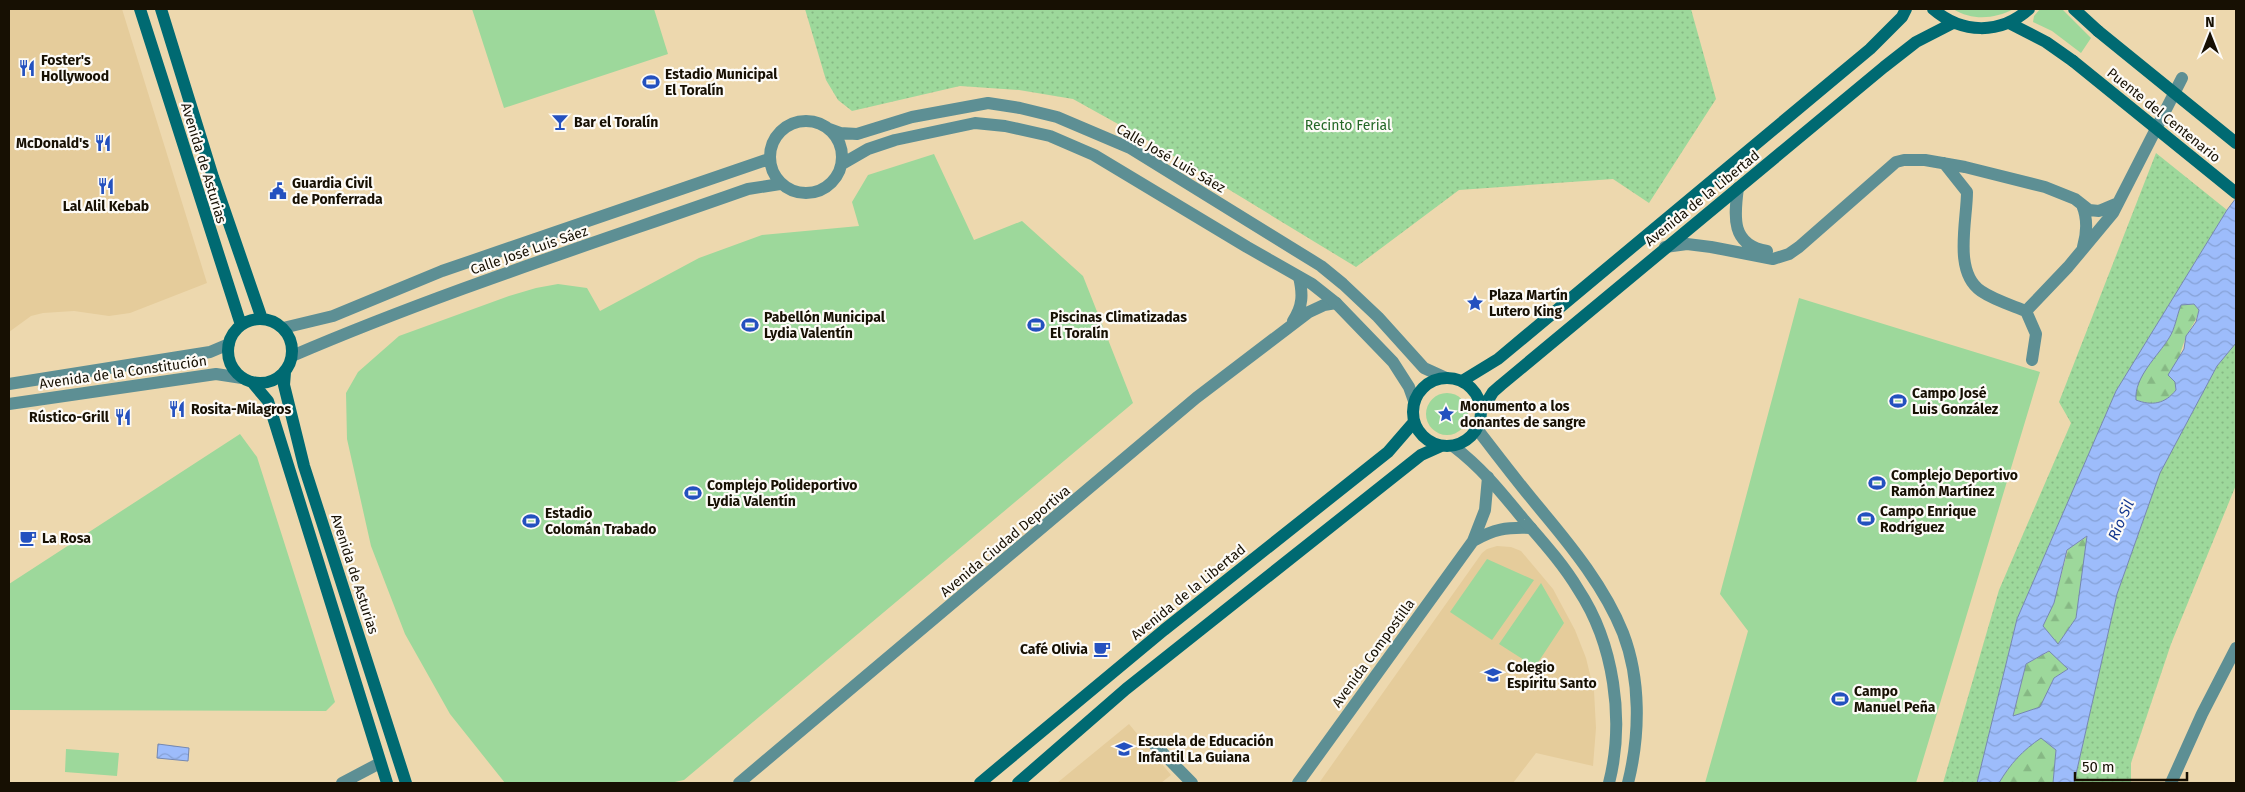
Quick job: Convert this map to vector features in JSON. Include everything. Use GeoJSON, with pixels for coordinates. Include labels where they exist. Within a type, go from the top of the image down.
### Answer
{"type":"FeatureCollection","features":[{"type":"Feature","properties":{"kind":"main road","name":"Avenida de Asturias"},"geometry":{"type":"LineString","coordinates":[[140,9],[241,326]]}},
{"type":"Feature","properties":{"kind":"main road","name":"Avenida de Asturias"},"geometry":{"type":"LineString","coordinates":[[161,9],[213,177],[262,319]]}},
{"type":"Feature","properties":{"kind":"main road","name":"Avenida de la Libertad"},"geometry":{"type":"LineString","coordinates":[[1462,381],[1498,359],[1870,49],[1902,17],[1906,9]]}},
{"type":"Feature","properties":{"kind":"main road"},"geometry":{"type":"LineString","coordinates":[[1933,9],[1952,23],[1982,29],[2009,23],[2029,9]]}},
{"type":"Feature","properties":{"kind":"main road","name":"Puente del Centenario"},"geometry":{"type":"LineString","coordinates":[[2074,9],[2098,31],[2236,143]]}},
{"type":"Feature","properties":{"kind":"main road","name":"Avenida de la Libertad"},"geometry":{"type":"LineString","coordinates":[[1482,410],[1493,392],[1501,385],[1884,66],[1916,42],[1952,23]]}},
{"type":"Feature","properties":{"kind":"main road","name":"Puente del Centenario"},"geometry":{"type":"LineString","coordinates":[[2009,23],[2046,42],[2073,61],[2236,193]]}},
{"type":"Feature","properties":{"kind":"main road"},"geometry":{"type":"LineString","coordinates":[[247,380],[270,382],[285,372],[292,356],[292,346],[289,336],[283,328],[273,322],[262,319],[251,320],[241,326],[233,334],[229,344],[230,363],[247,380],[268,401],[380,762],[384,782]]}},
{"type":"Feature","properties":{"kind":"main road","name":"Avenida de Asturias"},"geometry":{"type":"LineString","coordinates":[[285,372],[284,385],[304,466],[406,783]]}},
{"type":"Feature","properties":{"kind":"main road"},"geometry":{"type":"LineString","coordinates":[[1018,783],[1126,689],[1403,468],[1421,455],[1467,440],[1477,430],[1482,410],[1476,393],[1462,381],[1446,378],[1426,384],[1414,401],[1412,412],[1414,422],[1420,433],[1429,442],[1447,446]]}},
{"type":"Feature","properties":{"kind":"main road","name":"Avenida de la Libertad"},"geometry":{"type":"LineString","coordinates":[[980,783],[996,778],[1172,624],[1388,452],[1414,422]]}},
{"type":"Feature","properties":{"kind":"street"},"geometry":{"type":"LineString","coordinates":[[2026,311],[2068,267],[2114,213],[2182,78]]}},
{"type":"Feature","properties":{"kind":"street","name":"Calle José Luis Sáez"},"geometry":{"type":"LineString","coordinates":[[829,129],[840,133],[857,134],[912,117],[988,103],[1058,117],[1130,148],[1321,266],[1368,307],[1424,368],[1446,378]]}},
{"type":"Feature","properties":{"kind":"street"},"geometry":{"type":"LineString","coordinates":[[810,121],[829,129],[840,144],[842,164],[838,175],[831,184],[821,191],[808,194],[793,192],[780,184],[772,172],[769,159],[770,150],[778,133],[795,122],[810,121]]}},
{"type":"Feature","properties":{"kind":"street"},"geometry":{"type":"LineString","coordinates":[[842,164],[868,149],[895,140],[975,123],[1005,126],[1050,136],[1094,155],[1312,284],[1336,303],[1393,362],[1409,387],[1414,401]]}},
{"type":"Feature","properties":{"kind":"street","name":"Calle José Luis Sáez"},"geometry":{"type":"LineString","coordinates":[[283,328],[333,316],[442,272],[769,159]]}},
{"type":"Feature","properties":{"kind":"street"},"geometry":{"type":"LineString","coordinates":[[1665,247],[1687,244],[1773,258],[1788,254],[1896,162],[1911,159],[1944,163],[2045,187],[2075,199],[2089,210],[2099,211],[2118,203]]}},
{"type":"Feature","properties":{"kind":"street"},"geometry":{"type":"LineString","coordinates":[[1944,163],[1965,189],[1967,200],[1964,264],[1968,277],[1980,290],[2026,311],[2036,334],[2032,360]]}},
{"type":"Feature","properties":{"kind":"street"},"geometry":{"type":"LineString","coordinates":[[1965,189],[1975,177],[1985,172]]}},
{"type":"Feature","properties":{"kind":"street","name":"Calle José Luis Sáez"},"geometry":{"type":"LineString","coordinates":[[292,356],[424,303],[533,264],[748,189],[780,184]]}},
{"type":"Feature","properties":{"kind":"street"},"geometry":{"type":"LineString","coordinates":[[1738,188],[1736,224],[1745,241],[1765,251],[1795,250]]}},
{"type":"Feature","properties":{"kind":"street"},"geometry":{"type":"LineString","coordinates":[[2082,205],[2086,215],[2087,227],[2082,250]]}},
{"type":"Feature","properties":{"kind":"street","name":"Avenida Ciudad Deportiva"},"geometry":{"type":"LineString","coordinates":[[1292,324],[1300,311],[1303,294],[1299,277]]}},
{"type":"Feature","properties":{"kind":"street","name":"Avenida Ciudad Deportiva"},"geometry":{"type":"LineString","coordinates":[[739,783],[1196,398],[1292,324],[1317,308],[1336,303]]}},
{"type":"Feature","properties":{"kind":"street","name":"Avenida de la Constitución"},"geometry":{"type":"LineString","coordinates":[[9,384],[210,352],[229,344]]}},
{"type":"Feature","properties":{"kind":"street","name":"Avenida de la Constitución"},"geometry":{"type":"LineString","coordinates":[[9,404],[216,374],[247,380]]}},
{"type":"Feature","properties":{"kind":"street"},"geometry":{"type":"LineString","coordinates":[[1477,430],[1555,525],[1602,591],[1623,633],[1632,664],[1637,702],[1634,760],[1628,783]]}},
{"type":"Feature","properties":{"kind":"street"},"geometry":{"type":"LineString","coordinates":[[1447,446],[1475,462],[1531,528],[1578,589],[1593,614],[1608,659],[1615,707],[1615,749],[1609,783]]}},
{"type":"Feature","properties":{"kind":"street","name":"Avenida Compostilla"},"geometry":{"type":"LineString","coordinates":[[1298,783],[1473,541],[1485,510],[1488,477]]}},
{"type":"Feature","properties":{"kind":"street","name":"Avenida Compostilla"},"geometry":{"type":"LineString","coordinates":[[1473,541],[1492,530],[1512,527],[1531,528]]}},
{"type":"Feature","properties":{"kind":"street"},"geometry":{"type":"LineString","coordinates":[[2171,783],[2202,714],[2235,653]]}},
{"type":"Feature","properties":{"kind":"street"},"geometry":{"type":"LineString","coordinates":[[1153,743],[1192,783]]}},
{"type":"Feature","properties":{"kind":"street"},"geometry":{"type":"LineString","coordinates":[[342,783],[380,762]]}},
{"type":"Feature","properties":{"kind":"shaded area"},"geometry":{"type":"Polygon","coordinates":[[[9,9],[122,9],[207,283],[130,313],[109,316],[74,311],[43,313],[31,316],[9,332],[9,9]]]}},
{"type":"Feature","properties":{"kind":"shaded area","name":"Colegio Espíritu Santo"},"geometry":{"type":"Polygon","coordinates":[[[1497,546],[1511,547],[1521,551],[1553,589],[1575,630],[1586,658],[1594,691],[1596,728],[1593,766],[1536,753],[1513,783],[1319,783],[1482,553],[1487,549],[1497,546]]]}},
{"type":"Feature","properties":{"kind":"shaded area","name":"Escuela de Educación Infantil La Guiana"},"geometry":{"type":"Polygon","coordinates":[[[1129,724],[1171,775],[1161,783],[1057,783],[1129,724]]]}},
{"type":"Feature","properties":{"kind":"green space"},"geometry":{"type":"Polygon","coordinates":[[[472,9],[654,9],[668,54],[504,108],[472,9]]]}},
{"type":"Feature","properties":{"kind":"green space","name":"Recinto Ferial"},"geometry":{"type":"Polygon","coordinates":[[[805,9],[1691,9],[1716,99],[1649,203],[1613,179],[1459,190],[1356,267],[1154,144],[1073,99],[1019,90],[960,86],[852,111],[838,100],[826,80],[805,9]]]}},
{"type":"Feature","properties":{"kind":"green space"},"geometry":{"type":"Polygon","coordinates":[[[1953,9],[2014,9],[1991,17],[1976,17],[1953,9]]]}},
{"type":"Feature","properties":{"kind":"green space"},"geometry":{"type":"Polygon","coordinates":[[[2040,9],[2062,9],[2091,38],[2081,53],[2052,31],[2033,22],[2034,16],[2040,9]]]}},
{"type":"Feature","properties":{"kind":"green space"},"geometry":{"type":"Polygon","coordinates":[[[2156,153],[2227,210],[2116,391],[2017,619],[1977,783],[1943,783],[1999,590],[2071,423],[2059,402],[2156,153]]]}},
{"type":"Feature","properties":{"kind":"green space","name":"Complejo Polideportivo Lydia Valentín"},"geometry":{"type":"Polygon","coordinates":[[[934,154],[974,240],[1022,221],[1083,276],[1133,403],[684,780],[670,783],[505,783],[450,714],[405,634],[371,546],[347,439],[346,393],[358,372],[399,336],[536,288],[558,284],[587,288],[600,311],[699,258],[762,235],[859,226],[852,202],[868,175],[934,154]]]}},
{"type":"Feature","properties":{"kind":"green space","name":"Complejo Deportivo Ramón Martínez"},"geometry":{"type":"Polygon","coordinates":[[[1799,298],[2040,372],[1916,783],[1705,783],[1748,631],[1720,594],[1799,298]]]}},
{"type":"Feature","properties":{"kind":"green space"},"geometry":{"type":"Polygon","coordinates":[[[2194,304],[2199,310],[2180,354],[2175,384],[2176,390],[2163,401],[2147,403],[2136,400],[2138,383],[2171,334],[2181,305],[2194,304]]]}},
{"type":"Feature","properties":{"kind":"green space"},"geometry":{"type":"Polygon","coordinates":[[[2236,343],[2236,485],[2171,644],[2131,763],[2131,783],[2074,783],[2117,594],[2160,473],[2217,366],[2236,343]]]}},
{"type":"Feature","properties":{"kind":"green space"},"geometry":{"type":"Polygon","coordinates":[[[1451,393],[1459,396],[1465,402],[1468,414],[1465,426],[1459,432],[1443,435],[1435,432],[1429,426],[1426,410],[1429,402],[1435,396],[1451,393]]]}},
{"type":"Feature","properties":{"kind":"green space"},"geometry":{"type":"Polygon","coordinates":[[[240,434],[257,457],[335,702],[326,711],[9,710],[9,584],[240,434]]]}},
{"type":"Feature","properties":{"kind":"green space"},"geometry":{"type":"Polygon","coordinates":[[[2088,536],[2076,618],[2058,644],[2043,626],[2054,603],[2068,549],[2088,536]]]}},
{"type":"Feature","properties":{"kind":"green space"},"geometry":{"type":"Polygon","coordinates":[[[1487,559],[1534,580],[1492,640],[1450,612],[1487,559]]]}},
{"type":"Feature","properties":{"kind":"green space"},"geometry":{"type":"Polygon","coordinates":[[[1541,583],[1564,623],[1535,667],[1499,644],[1541,583]]]}},
{"type":"Feature","properties":{"kind":"green space"},"geometry":{"type":"Polygon","coordinates":[[[2050,651],[2068,669],[2054,678],[2040,707],[2013,717],[2026,664],[2050,651]]]}},
{"type":"Feature","properties":{"kind":"green space"},"geometry":{"type":"Polygon","coordinates":[[[2041,737],[2056,750],[2053,783],[1999,783],[2017,758],[2041,737]]]}},
{"type":"Feature","properties":{"kind":"green space"},"geometry":{"type":"Polygon","coordinates":[[[66,749],[119,753],[117,776],[65,772],[66,749]]]}},
{"type":"Feature","properties":{"kind":"water","name":"Río Sil"},"geometry":{"type":"Polygon","coordinates":[[[2236,198],[2236,343],[2217,366],[2160,473],[2117,594],[2074,783],[2053,783],[2056,750],[2041,738],[2017,758],[1999,783],[1977,783],[2017,619],[2116,391],[2236,198]],[[2194,304],[2181,305],[2171,334],[2139,383],[2136,391],[2136,400],[2147,403],[2163,401],[2176,390],[2175,382],[2168,375],[2184,349],[2186,336],[2196,322],[2199,310],[2194,304]],[[2087,536],[2067,550],[2054,603],[2043,626],[2058,644],[2076,618],[2087,536]],[[2049,651],[2026,664],[2013,716],[2040,707],[2054,678],[2068,669],[2049,651]]]}},
{"type":"Feature","properties":{"kind":"water"},"geometry":{"type":"Polygon","coordinates":[[[158,744],[189,748],[188,761],[157,758],[158,744]]]}},
{"type":"Feature","properties":{"kind":"place","name":"Foster's Hollywood"},"geometry":{"type":"Point","coordinates":[27,68]}},
{"type":"Feature","properties":{"kind":"place","name":"Estadio Municipal El Toralín"},"geometry":{"type":"Point","coordinates":[651,82]}},
{"type":"Feature","properties":{"kind":"place","name":"Bar el Toralín"},"geometry":{"type":"Point","coordinates":[560,122]}},
{"type":"Feature","properties":{"kind":"place","name":"McDonald's"},"geometry":{"type":"Point","coordinates":[103,143]}},
{"type":"Feature","properties":{"kind":"place","name":"Lal Alil Kebab"},"geometry":{"type":"Point","coordinates":[106,186]}},
{"type":"Feature","properties":{"kind":"place","name":"Guardia Civil de Ponferrada"},"geometry":{"type":"Point","coordinates":[278,191]}},
{"type":"Feature","properties":{"kind":"place","name":"Plaza Martín Lutero King"},"geometry":{"type":"Point","coordinates":[1475,303]}},
{"type":"Feature","properties":{"kind":"place","name":"Pabellón Municipal Lydia Valentín"},"geometry":{"type":"Point","coordinates":[750,325]}},
{"type":"Feature","properties":{"kind":"place","name":"Piscinas Climatizadas El Toralín"},"geometry":{"type":"Point","coordinates":[1036,325]}},
{"type":"Feature","properties":{"kind":"place","name":"Campo José Luis González"},"geometry":{"type":"Point","coordinates":[1898,401]}},
{"type":"Feature","properties":{"kind":"place","name":"Rosita-Milagros"},"geometry":{"type":"Point","coordinates":[177,409]}},
{"type":"Feature","properties":{"kind":"place","name":"Monumento a los donantes de sangre"},"geometry":{"type":"Point","coordinates":[1446,414]}},
{"type":"Feature","properties":{"kind":"place","name":"Rústico-Grill"},"geometry":{"type":"Point","coordinates":[123,417]}},
{"type":"Feature","properties":{"kind":"place","name":"Complejo Deportivo Ramón Martínez"},"geometry":{"type":"Point","coordinates":[1877,483]}},
{"type":"Feature","properties":{"kind":"place","name":"Complejo Polideportivo Lydia Valentín"},"geometry":{"type":"Point","coordinates":[693,493]}},
{"type":"Feature","properties":{"kind":"place","name":"Campo Enrique Rodríguez"},"geometry":{"type":"Point","coordinates":[1866,519]}},
{"type":"Feature","properties":{"kind":"place","name":"Estadio Colomán Trabado"},"geometry":{"type":"Point","coordinates":[531,521]}},
{"type":"Feature","properties":{"kind":"place","name":"La Rosa"},"geometry":{"type":"Point","coordinates":[28,538]}},
{"type":"Feature","properties":{"kind":"place","name":"Café Olivia"},"geometry":{"type":"Point","coordinates":[1102,649]}},
{"type":"Feature","properties":{"kind":"place","name":"Colegio Espíritu Santo"},"geometry":{"type":"Point","coordinates":[1493,675]}},
{"type":"Feature","properties":{"kind":"place","name":"Campo Manuel Peña"},"geometry":{"type":"Point","coordinates":[1840,699]}},
{"type":"Feature","properties":{"kind":"place","name":"Escuela de Educación Infantil La Guiana"},"geometry":{"type":"Point","coordinates":[1124,749]}}]}
